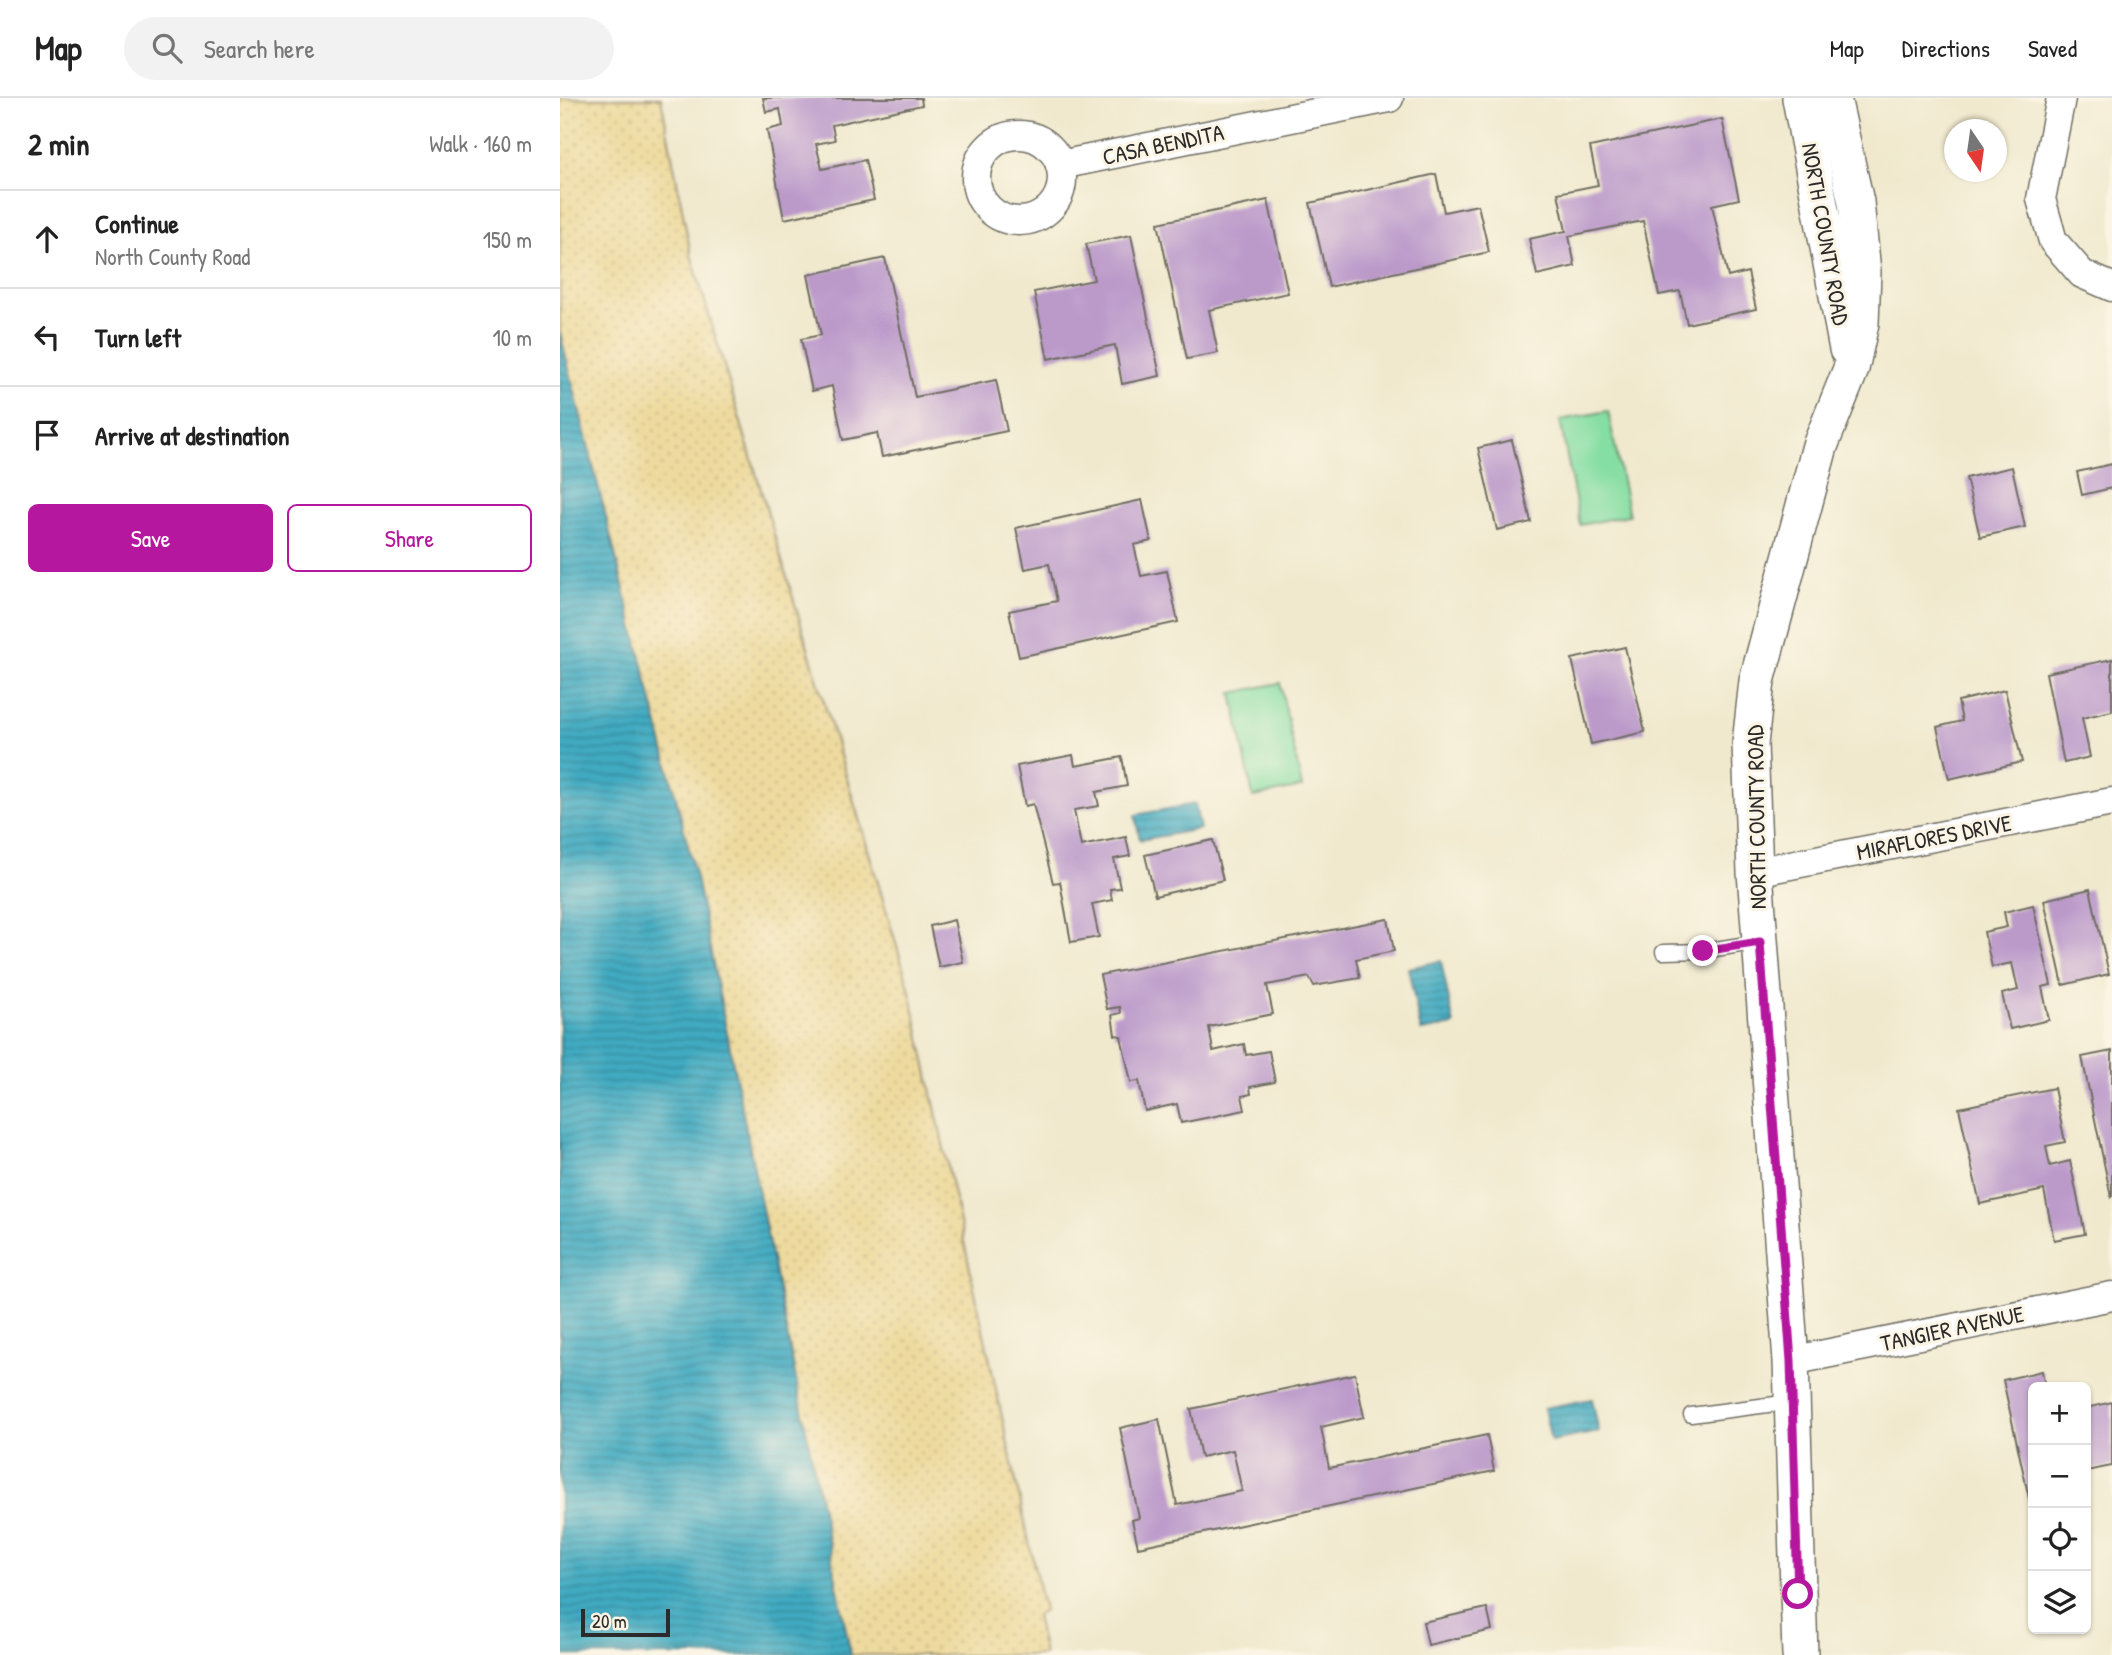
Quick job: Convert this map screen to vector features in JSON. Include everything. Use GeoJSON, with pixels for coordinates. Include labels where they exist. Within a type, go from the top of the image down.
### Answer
{"type":"FeatureCollection","features":[{"type":"Feature","properties":{"kind":"street","name":"CASA BENDITA"},"geometry":{"type":"LineString","coordinates":[[1060,165],[1389,98]]}},
{"type":"Feature","properties":{"kind":"street","name":"NORTH COUNTY ROAD"},"geometry":{"type":"LineString","coordinates":[[1800,98],[1851,369]]}},
{"type":"Feature","properties":{"kind":"street","name":"NORTH COUNTY ROAD"},"geometry":{"type":"LineString","coordinates":[[1800,1655],[1791,1361],[1755,872],[1750,744],[1757,681],[1820,446],[1851,369],[1861,323],[1863,272],[1856,202],[1833,98]]}},
{"type":"Feature","properties":{"kind":"street"},"geometry":{"type":"LineString","coordinates":[[2061,98],[2040,199],[2053,241],[2082,274],[2112,287]]}},
{"type":"Feature","properties":{"kind":"street","name":"MIRAFLORES DRIVE"},"geometry":{"type":"LineString","coordinates":[[1755,872],[2112,802]]}},
{"type":"Feature","properties":{"kind":"street","name":"TANGIER AVENUE"},"geometry":{"type":"LineString","coordinates":[[1791,1361],[2112,1296]]}},
{"type":"Feature","properties":{"kind":"lane"},"geometry":{"type":"LineString","coordinates":[[1663,952],[1703,951],[1760,942]]}},
{"type":"Feature","properties":{"kind":"lane"},"geometry":{"type":"LineString","coordinates":[[1691,1415],[1791,1402]]}},
{"type":"Feature","properties":{"kind":"sand"},"geometry":{"type":"Polygon","coordinates":[[[560,98],[661,98],[691,255],[909,987],[1044,1611],[1036,1615],[1044,1655],[851,1655],[696,878],[560,333],[560,98]]]}},
{"type":"Feature","properties":{"kind":"green space"},"geometry":{"type":"Polygon","coordinates":[[[1608,411],[1629,515],[1580,525],[1560,420],[1608,411]]]}},
{"type":"Feature","properties":{"kind":"green space"},"geometry":{"type":"Polygon","coordinates":[[[1280,683],[1302,787],[1253,797],[1232,693],[1280,683]]]}},
{"type":"Feature","properties":{"kind":"water"},"geometry":{"type":"Polygon","coordinates":[[[560,333],[696,878],[851,1655],[560,1655],[560,333]]]}},
{"type":"Feature","properties":{"kind":"water"},"geometry":{"type":"Polygon","coordinates":[[[1195,804],[1200,829],[1140,840],[1135,815],[1195,804]]]}},
{"type":"Feature","properties":{"kind":"water"},"geometry":{"type":"Polygon","coordinates":[[[1441,961],[1454,1025],[1421,1031],[1408,968],[1441,961]]]}},
{"type":"Feature","properties":{"kind":"water"},"geometry":{"type":"Polygon","coordinates":[[[1592,1399],[1599,1432],[1551,1441],[1544,1408],[1592,1399]]]}},
{"type":"Feature","properties":{"kind":"building"},"geometry":{"type":"Polygon","coordinates":[[[763,98],[921,98],[922,105],[832,125],[835,140],[816,144],[822,169],[865,160],[874,200],[784,219],[767,130],[783,126],[780,109],[766,112],[763,98]]]}},
{"type":"Feature","properties":{"kind":"building"},"geometry":{"type":"Polygon","coordinates":[[[1722,119],[1739,199],[1712,205],[1728,277],[1748,272],[1756,309],[1687,324],[1680,291],[1659,295],[1643,221],[1569,236],[1575,266],[1537,275],[1529,239],[1566,231],[1558,193],[1598,185],[1590,147],[1722,119]]]}},
{"type":"Feature","properties":{"kind":"building"},"geometry":{"type":"Polygon","coordinates":[[[1436,174],[1444,212],[1478,205],[1489,252],[1329,287],[1310,203],[1436,174]]]}},
{"type":"Feature","properties":{"kind":"building"},"geometry":{"type":"Polygon","coordinates":[[[1268,200],[1288,293],[1209,310],[1218,353],[1187,359],[1158,223],[1268,200]]]}},
{"type":"Feature","properties":{"kind":"building"},"geometry":{"type":"Polygon","coordinates":[[[1131,235],[1160,376],[1122,384],[1115,345],[1048,359],[1034,292],[1094,280],[1086,244],[1131,235]]]}},
{"type":"Feature","properties":{"kind":"building"},"geometry":{"type":"Polygon","coordinates":[[[885,258],[915,397],[996,380],[1007,431],[882,457],[877,433],[843,440],[832,386],[812,391],[801,339],[821,335],[808,275],[885,258]]]}},
{"type":"Feature","properties":{"kind":"building"},"geometry":{"type":"Polygon","coordinates":[[[1512,440],[1531,522],[1497,530],[1478,448],[1512,440]]]}},
{"type":"Feature","properties":{"kind":"building"},"geometry":{"type":"Polygon","coordinates":[[[2112,464],[2112,488],[2082,495],[2077,472],[2112,464]]]}},
{"type":"Feature","properties":{"kind":"building"},"geometry":{"type":"Polygon","coordinates":[[[2012,467],[2025,527],[1980,537],[1966,478],[2012,467]]]}},
{"type":"Feature","properties":{"kind":"building"},"geometry":{"type":"Polygon","coordinates":[[[1142,500],[1151,541],[1134,545],[1141,576],[1167,571],[1178,622],[1019,657],[1009,611],[1057,601],[1049,564],[1025,569],[1016,528],[1142,500]]]}},
{"type":"Feature","properties":{"kind":"building"},"geometry":{"type":"Polygon","coordinates":[[[1625,647],[1645,732],[1591,744],[1572,659],[1625,647]]]}},
{"type":"Feature","properties":{"kind":"building"},"geometry":{"type":"Polygon","coordinates":[[[2112,659],[2112,711],[2082,718],[2090,757],[2064,763],[2046,673],[2112,659]]]}},
{"type":"Feature","properties":{"kind":"building"},"geometry":{"type":"Polygon","coordinates":[[[2005,690],[2022,762],[1949,779],[1937,727],[1962,721],[1958,701],[2005,690]]]}},
{"type":"Feature","properties":{"kind":"building"},"geometry":{"type":"Polygon","coordinates":[[[1073,755],[1075,766],[1122,757],[1127,786],[1096,792],[1099,806],[1074,810],[1081,846],[1126,837],[1130,856],[1114,859],[1120,888],[1110,889],[1112,900],[1092,904],[1099,937],[1071,942],[1060,882],[1053,883],[1033,804],[1025,806],[1017,766],[1073,755]]]}},
{"type":"Feature","properties":{"kind":"building"},"geometry":{"type":"Polygon","coordinates":[[[1213,840],[1223,880],[1155,896],[1145,855],[1213,840]]]}},
{"type":"Feature","properties":{"kind":"building"},"geometry":{"type":"Polygon","coordinates":[[[2090,889],[2109,974],[2063,985],[2044,900],[2090,889]]]}},
{"type":"Feature","properties":{"kind":"building"},"geometry":{"type":"Polygon","coordinates":[[[2033,905],[2051,985],[2042,987],[2049,1020],[2010,1029],[2002,994],[2018,990],[2012,963],[1992,967],[1984,932],[2007,927],[2004,912],[2033,905]]]}},
{"type":"Feature","properties":{"kind":"building"},"geometry":{"type":"Polygon","coordinates":[[[1388,919],[1394,951],[1356,959],[1360,978],[1314,986],[1309,977],[1267,985],[1273,1014],[1209,1027],[1213,1051],[1244,1044],[1246,1055],[1269,1051],[1275,1082],[1250,1087],[1251,1094],[1242,1096],[1245,1110],[1181,1123],[1177,1104],[1145,1111],[1139,1081],[1131,1082],[1121,1036],[1115,1035],[1112,1015],[1121,1013],[1120,1007],[1107,1009],[1100,975],[1388,919]]]}},
{"type":"Feature","properties":{"kind":"building"},"geometry":{"type":"Polygon","coordinates":[[[954,920],[963,962],[939,967],[930,926],[954,920]]]}},
{"type":"Feature","properties":{"kind":"building"},"geometry":{"type":"Polygon","coordinates":[[[2112,1051],[2112,1196],[2111,1197],[2082,1057],[2112,1051]]]}},
{"type":"Feature","properties":{"kind":"building"},"geometry":{"type":"Polygon","coordinates":[[[2054,1088],[2065,1142],[2046,1146],[2050,1166],[2070,1161],[2085,1234],[2054,1240],[2044,1190],[1980,1204],[1959,1108],[2054,1088]]]}},
{"type":"Feature","properties":{"kind":"building"},"geometry":{"type":"Polygon","coordinates":[[[2042,1371],[2044,1382],[2028,1382],[2028,1494],[2003,1380],[2042,1371]]]}},
{"type":"Feature","properties":{"kind":"building"},"geometry":{"type":"Polygon","coordinates":[[[1355,1374],[1364,1417],[1321,1427],[1329,1468],[1487,1435],[1494,1471],[1138,1547],[1132,1520],[1139,1518],[1120,1428],[1159,1419],[1177,1505],[1242,1491],[1233,1450],[1201,1457],[1191,1409],[1355,1374]]]}},
{"type":"Feature","properties":{"kind":"building"},"geometry":{"type":"Polygon","coordinates":[[[2112,1402],[2112,1466],[2091,1470],[2091,1445],[2091,1407],[2112,1402]]]}},
{"type":"Feature","properties":{"kind":"building"},"geometry":{"type":"Polygon","coordinates":[[[1487,1608],[1492,1630],[1428,1645],[1423,1622],[1487,1608]]]}},
{"type":"Feature","properties":{"kind":"route"},"geometry":{"type":"LineString","coordinates":[[1703,951],[1760,942],[1791,1361],[1798,1594]]}}]}
